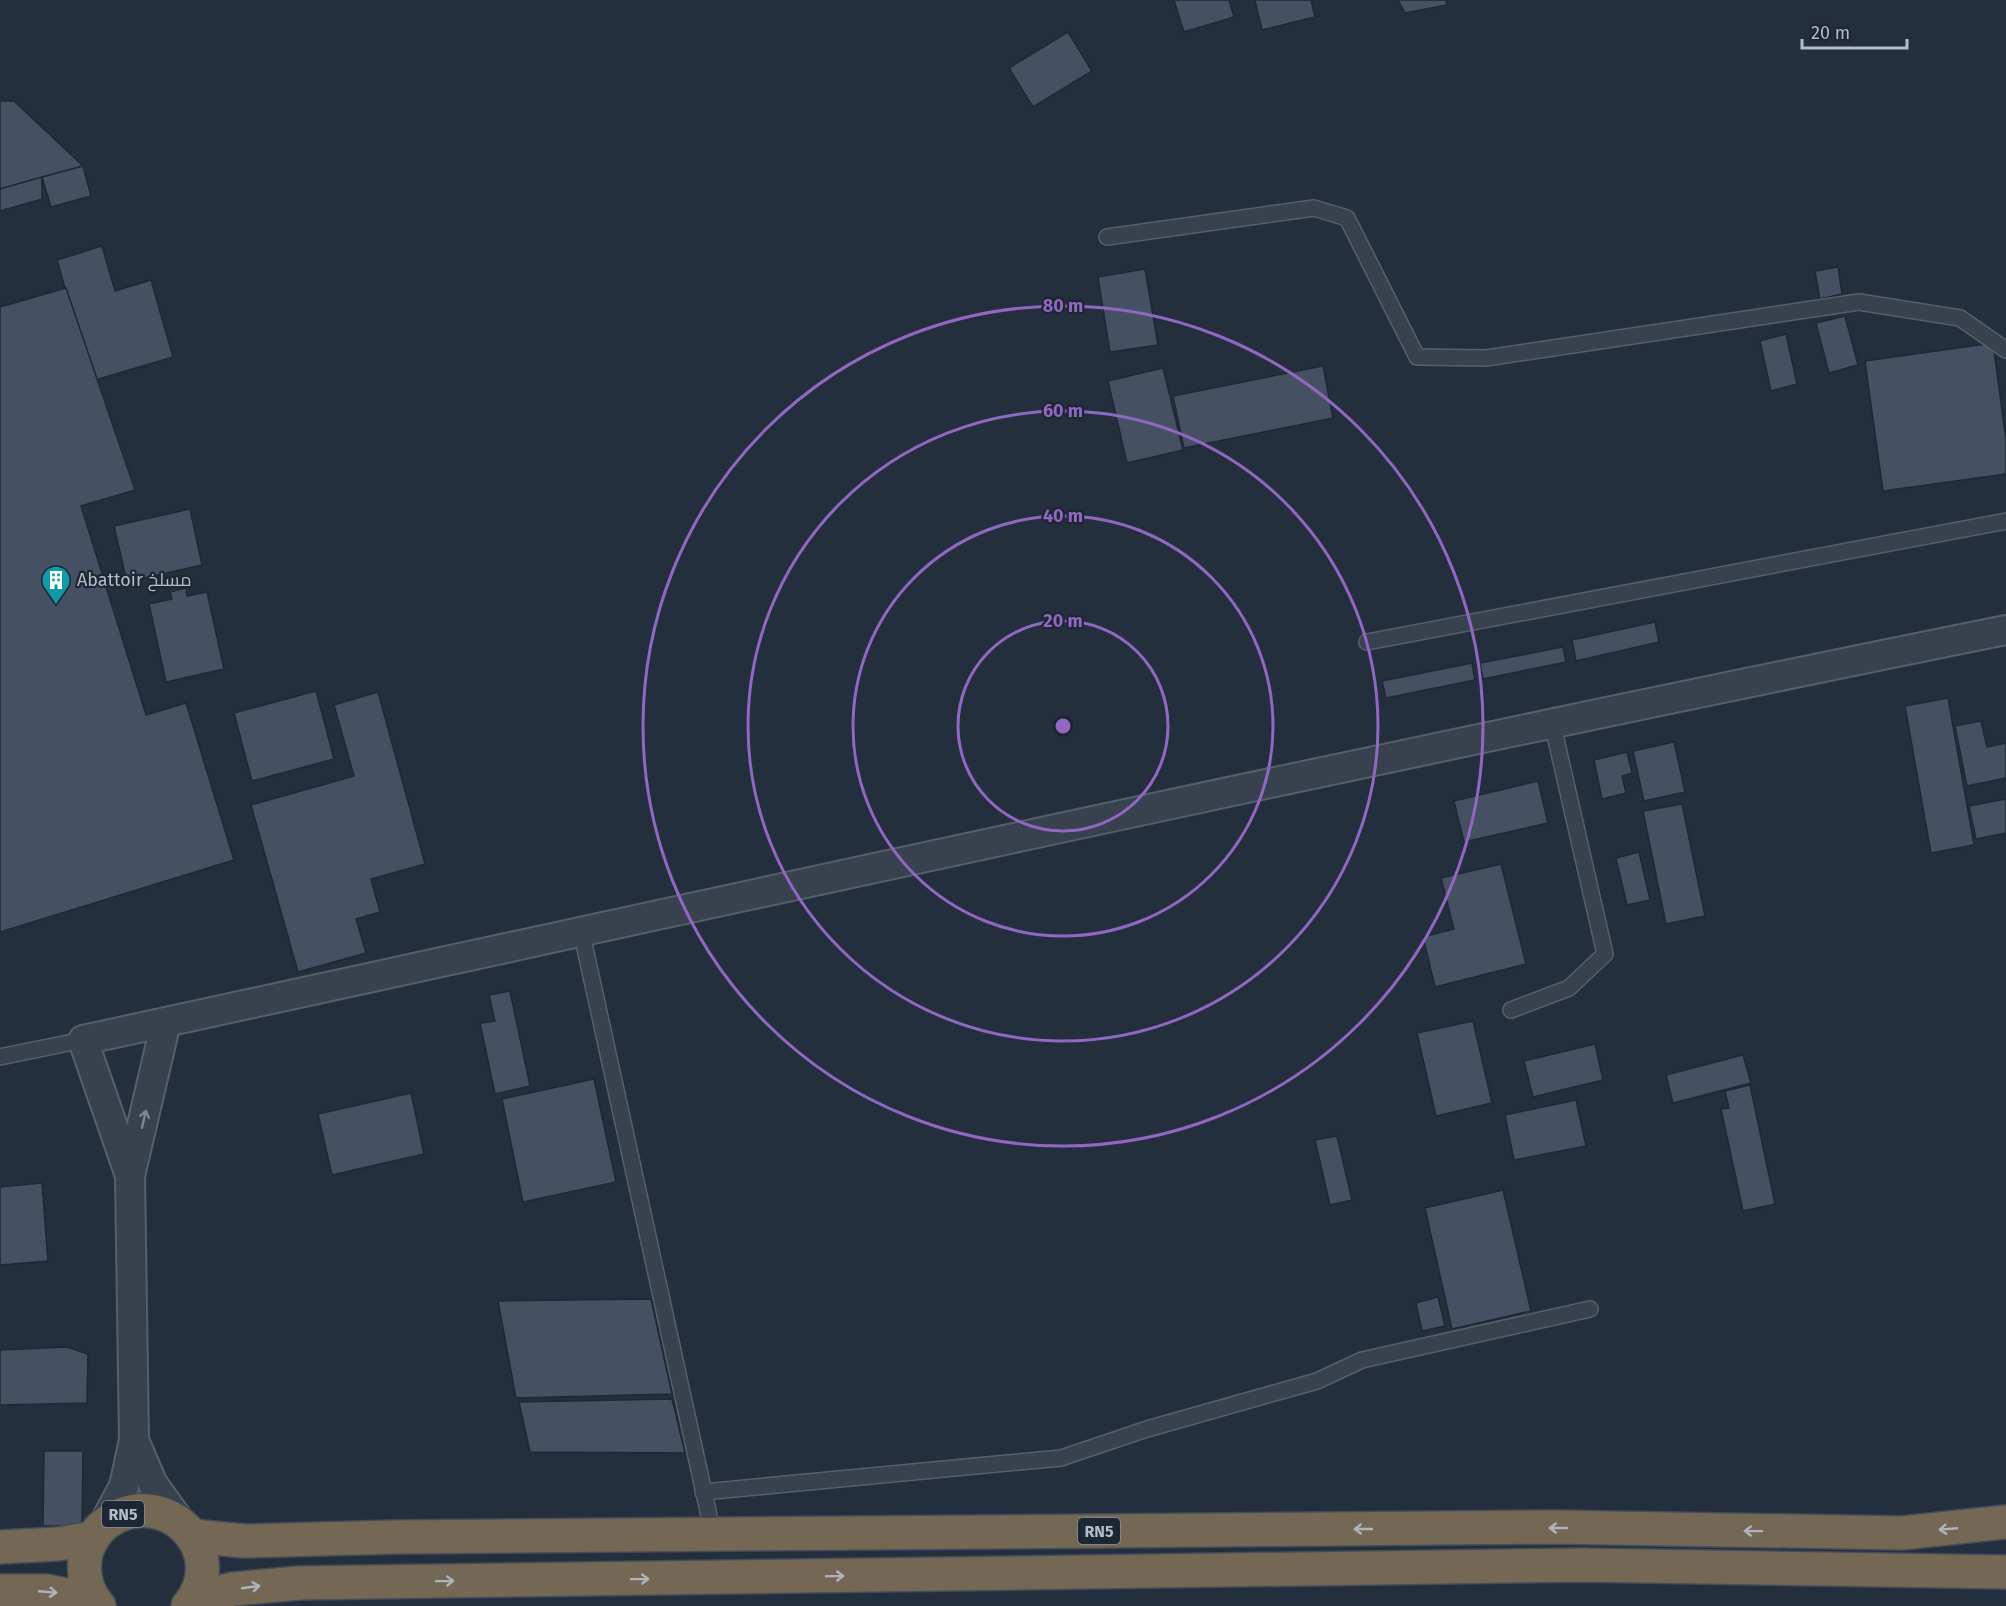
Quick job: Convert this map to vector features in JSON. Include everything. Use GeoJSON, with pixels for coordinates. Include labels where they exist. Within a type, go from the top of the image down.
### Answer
{"type":"FeatureCollection","features":[{"type":"Feature","properties":{"kind":"highway","name":"RN5"},"geometry":{"type":"LineString","coordinates":[[0,1547],[58,1544],[98,1532],[133,1510],[166,1514],[186,1529],[244,1541],[713,1534],[1543,1527],[1902,1533],[2006,1522]]}},
{"type":"Feature","properties":{"kind":"highway"},"geometry":{"type":"LineString","coordinates":[[186,1529],[199,1550],[202,1567],[200,1584],[191,1603]]}},
{"type":"Feature","properties":{"kind":"highway","name":"RN5"},"geometry":{"type":"LineString","coordinates":[[96,1604],[87,1587],[84,1570],[86,1553],[98,1532]]}},
{"type":"Feature","properties":{"kind":"highway"},"geometry":{"type":"LineString","coordinates":[[191,1603],[233,1589],[298,1583],[1584,1565],[2006,1572]]}},
{"type":"Feature","properties":{"kind":"highway","name":"RN5"},"geometry":{"type":"LineString","coordinates":[[0,1591],[46,1591],[96,1604]]}},
{"type":"Feature","properties":{"kind":"street"},"geometry":{"type":"LineString","coordinates":[[130,1176],[82,1040],[581,930],[1552,722],[2006,630]]}},
{"type":"Feature","properties":{"kind":"street"},"geometry":{"type":"LineString","coordinates":[[98,1532],[124,1486],[134,1440],[130,1176],[166,1022]]}},
{"type":"Feature","properties":{"kind":"street"},"geometry":{"type":"LineString","coordinates":[[134,1440],[153,1484],[186,1529]]}},
{"type":"Feature","properties":{"kind":"lane"},"geometry":{"type":"LineString","coordinates":[[1107,237],[1314,208],[1347,218],[1417,357],[1485,358],[1859,302],[1960,318],[2006,351]]}},
{"type":"Feature","properties":{"kind":"lane"},"geometry":{"type":"LineString","coordinates":[[1367,642],[2006,521]]}},
{"type":"Feature","properties":{"kind":"lane"},"geometry":{"type":"LineString","coordinates":[[1511,1010],[1569,988],[1605,954],[1552,722]]}},
{"type":"Feature","properties":{"kind":"lane"},"geometry":{"type":"LineString","coordinates":[[581,930],[713,1534]]}},
{"type":"Feature","properties":{"kind":"lane"},"geometry":{"type":"LineString","coordinates":[[0,1057],[82,1040]]}},
{"type":"Feature","properties":{"kind":"lane"},"geometry":{"type":"LineString","coordinates":[[703,1492],[1061,1458],[1147,1429],[1317,1381],[1362,1360],[1590,1309]]}},
{"type":"Feature","properties":{"kind":"building"},"geometry":{"type":"Polygon","coordinates":[[[1174,0],[1229,0],[1234,17],[1184,32],[1174,0]]]}},
{"type":"Feature","properties":{"kind":"building"},"geometry":{"type":"Polygon","coordinates":[[[1255,0],[1311,0],[1315,17],[1262,30],[1255,0]]]}},
{"type":"Feature","properties":{"kind":"building"},"geometry":{"type":"Polygon","coordinates":[[[1398,0],[1446,0],[1447,5],[1405,13],[1398,0]]]}},
{"type":"Feature","properties":{"kind":"building"},"geometry":{"type":"Polygon","coordinates":[[[1068,32],[1092,71],[1033,107],[1009,68],[1068,32]]]}},
{"type":"Feature","properties":{"kind":"building"},"geometry":{"type":"Polygon","coordinates":[[[0,101],[14,101],[83,166],[0,189],[0,101]]]}},
{"type":"Feature","properties":{"kind":"building"},"geometry":{"type":"Polygon","coordinates":[[[83,166],[91,196],[51,207],[42,177],[83,166]]]}},
{"type":"Feature","properties":{"kind":"building"},"geometry":{"type":"Polygon","coordinates":[[[42,177],[42,199],[0,211],[0,189],[42,177]]]}},
{"type":"Feature","properties":{"kind":"building"},"geometry":{"type":"Polygon","coordinates":[[[102,246],[115,291],[151,280],[173,357],[92,381],[57,260],[102,246]]]}},
{"type":"Feature","properties":{"kind":"building"},"geometry":{"type":"Polygon","coordinates":[[[1838,267],[1842,294],[1820,299],[1815,271],[1838,267]]]}},
{"type":"Feature","properties":{"kind":"building"},"geometry":{"type":"Polygon","coordinates":[[[1145,269],[1158,345],[1110,352],[1098,277],[1145,269]]]}},
{"type":"Feature","properties":{"kind":"building","name":"Abattoir مسلخ"},"geometry":{"type":"Polygon","coordinates":[[[66,288],[135,490],[81,506],[146,715],[186,703],[234,860],[0,932],[0,307],[66,288]]]}},
{"type":"Feature","properties":{"kind":"building"},"geometry":{"type":"Polygon","coordinates":[[[1845,316],[1858,365],[1829,373],[1816,323],[1845,316]]]}},
{"type":"Feature","properties":{"kind":"building"},"geometry":{"type":"Polygon","coordinates":[[[1786,334],[1797,384],[1771,391],[1760,341],[1786,334]]]}},
{"type":"Feature","properties":{"kind":"building"},"geometry":{"type":"Polygon","coordinates":[[[1993,343],[2006,440],[2006,474],[1883,491],[1865,361],[1993,343]]]}},
{"type":"Feature","properties":{"kind":"building"},"geometry":{"type":"Polygon","coordinates":[[[1323,366],[1333,418],[1184,448],[1173,396],[1323,366]]]}},
{"type":"Feature","properties":{"kind":"building"},"geometry":{"type":"Polygon","coordinates":[[[1163,368],[1183,450],[1127,463],[1108,381],[1163,368]]]}},
{"type":"Feature","properties":{"kind":"building"},"geometry":{"type":"Polygon","coordinates":[[[190,509],[202,565],[127,582],[114,526],[190,509]]]}},
{"type":"Feature","properties":{"kind":"building"},"geometry":{"type":"Polygon","coordinates":[[[186,588],[187,596],[207,592],[224,669],[166,682],[149,604],[172,599],[170,592],[186,588]]]}},
{"type":"Feature","properties":{"kind":"building"},"geometry":{"type":"Polygon","coordinates":[[[1655,622],[1659,642],[1576,661],[1572,640],[1655,622]]]}},
{"type":"Feature","properties":{"kind":"building"},"geometry":{"type":"Polygon","coordinates":[[[1563,647],[1566,662],[1483,679],[1480,663],[1563,647]]]}},
{"type":"Feature","properties":{"kind":"building"},"geometry":{"type":"Polygon","coordinates":[[[1472,663],[1475,680],[1386,698],[1382,681],[1472,663]]]}},
{"type":"Feature","properties":{"kind":"building"},"geometry":{"type":"Polygon","coordinates":[[[316,691],[334,759],[252,781],[234,713],[316,691]]]}},
{"type":"Feature","properties":{"kind":"building"},"geometry":{"type":"Polygon","coordinates":[[[378,692],[425,864],[371,879],[380,912],[356,919],[366,953],[298,972],[251,805],[354,776],[334,705],[378,692]]]}},
{"type":"Feature","properties":{"kind":"building"},"geometry":{"type":"Polygon","coordinates":[[[1948,698],[1974,845],[1931,853],[1905,706],[1948,698]]]}},
{"type":"Feature","properties":{"kind":"building"},"geometry":{"type":"Polygon","coordinates":[[[1981,721],[1987,747],[2006,743],[2006,778],[1967,786],[1955,726],[1981,721]]]}},
{"type":"Feature","properties":{"kind":"building"},"geometry":{"type":"Polygon","coordinates":[[[1674,742],[1685,792],[1644,801],[1633,751],[1674,742]]]}},
{"type":"Feature","properties":{"kind":"building"},"geometry":{"type":"Polygon","coordinates":[[[1627,752],[1632,773],[1622,776],[1626,793],[1602,799],[1594,760],[1627,752]]]}},
{"type":"Feature","properties":{"kind":"building"},"geometry":{"type":"Polygon","coordinates":[[[1538,781],[1548,823],[1464,842],[1454,801],[1538,781]]]}},
{"type":"Feature","properties":{"kind":"building"},"geometry":{"type":"Polygon","coordinates":[[[2006,799],[2006,833],[1976,839],[1969,806],[2006,799]]]}},
{"type":"Feature","properties":{"kind":"building"},"geometry":{"type":"Polygon","coordinates":[[[1682,804],[1705,916],[1666,924],[1643,811],[1682,804]]]}},
{"type":"Feature","properties":{"kind":"building"},"geometry":{"type":"Polygon","coordinates":[[[1639,852],[1650,900],[1627,905],[1616,858],[1639,852]]]}},
{"type":"Feature","properties":{"kind":"building"},"geometry":{"type":"Polygon","coordinates":[[[1501,864],[1526,964],[1435,987],[1423,937],[1454,929],[1441,878],[1501,864]]]}},
{"type":"Feature","properties":{"kind":"building"},"geometry":{"type":"Polygon","coordinates":[[[510,991],[530,1086],[495,1094],[480,1023],[495,1021],[489,995],[510,991]]]}},
{"type":"Feature","properties":{"kind":"building"},"geometry":{"type":"Polygon","coordinates":[[[1473,1021],[1492,1103],[1436,1116],[1417,1033],[1473,1021]]]}},
{"type":"Feature","properties":{"kind":"building"},"geometry":{"type":"Polygon","coordinates":[[[1595,1044],[1603,1080],[1533,1097],[1524,1061],[1595,1044]]]}},
{"type":"Feature","properties":{"kind":"building"},"geometry":{"type":"Polygon","coordinates":[[[1743,1055],[1751,1083],[1673,1103],[1666,1075],[1743,1055]]]}},
{"type":"Feature","properties":{"kind":"building"},"geometry":{"type":"Polygon","coordinates":[[[594,1079],[616,1182],[523,1202],[502,1099],[594,1079]]]}},
{"type":"Feature","properties":{"kind":"building"},"geometry":{"type":"Polygon","coordinates":[[[1750,1085],[1775,1204],[1743,1211],[1721,1109],[1729,1108],[1725,1091],[1750,1085]]]}},
{"type":"Feature","properties":{"kind":"building"},"geometry":{"type":"Polygon","coordinates":[[[411,1093],[424,1154],[332,1175],[318,1114],[411,1093]]]}},
{"type":"Feature","properties":{"kind":"building"},"geometry":{"type":"Polygon","coordinates":[[[1576,1100],[1586,1146],[1514,1160],[1505,1115],[1576,1100]]]}},
{"type":"Feature","properties":{"kind":"building"},"geometry":{"type":"Polygon","coordinates":[[[1337,1136],[1352,1200],[1330,1205],[1315,1140],[1337,1136]]]}},
{"type":"Feature","properties":{"kind":"building"},"geometry":{"type":"Polygon","coordinates":[[[42,1183],[48,1261],[0,1265],[0,1187],[42,1183]]]}},
{"type":"Feature","properties":{"kind":"building"},"geometry":{"type":"Polygon","coordinates":[[[1503,1190],[1531,1311],[1452,1329],[1425,1208],[1503,1190]]]}},
{"type":"Feature","properties":{"kind":"building"},"geometry":{"type":"Polygon","coordinates":[[[1438,1297],[1445,1326],[1422,1331],[1416,1303],[1438,1297]]]}},
{"type":"Feature","properties":{"kind":"building"},"geometry":{"type":"Polygon","coordinates":[[[651,1299],[672,1394],[516,1398],[498,1301],[651,1299]]]}},
{"type":"Feature","properties":{"kind":"building"},"geometry":{"type":"Polygon","coordinates":[[[67,1347],[88,1354],[87,1403],[0,1405],[0,1350],[67,1347]]]}},
{"type":"Feature","properties":{"kind":"building"},"geometry":{"type":"Polygon","coordinates":[[[672,1399],[685,1453],[530,1452],[519,1402],[672,1399]]]}},
{"type":"Feature","properties":{"kind":"building"},"geometry":{"type":"Polygon","coordinates":[[[44,1451],[83,1451],[82,1526],[43,1526],[44,1451]]]}},
{"type":"Feature","properties":{"kind":"place","name":"Abattoir مسلخ"},"geometry":{"type":"Point","coordinates":[56,606]}}]}
